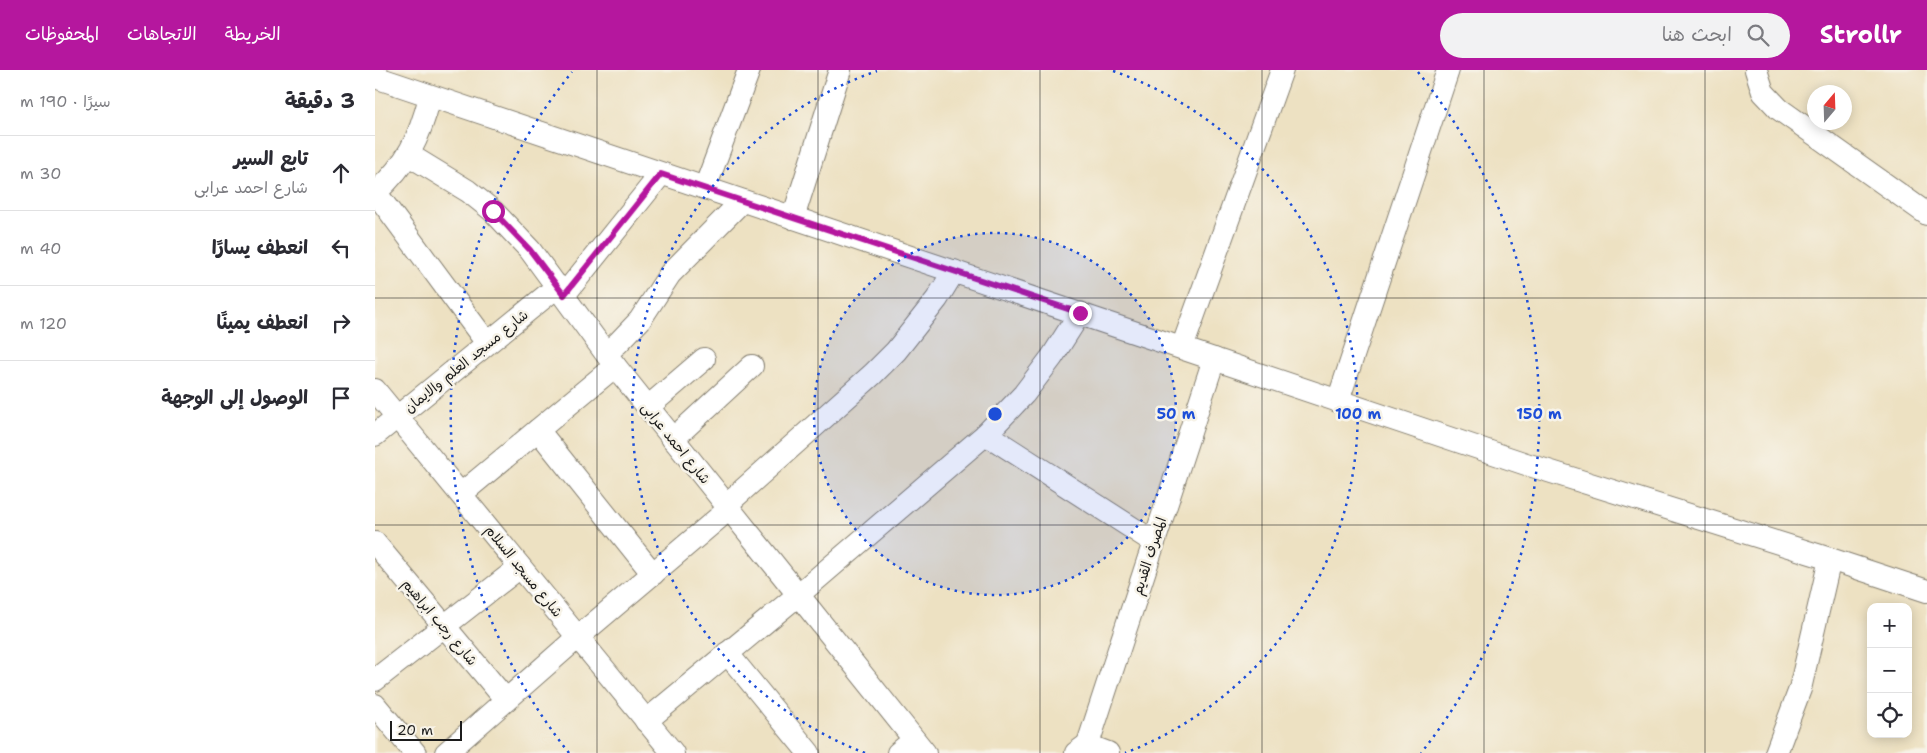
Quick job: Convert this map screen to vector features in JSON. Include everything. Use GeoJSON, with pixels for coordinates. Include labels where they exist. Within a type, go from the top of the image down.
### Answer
{"type":"FeatureCollection","features":[{"type":"Feature","properties":{"kind":"street"},"geometry":{"type":"LineString","coordinates":[[705,188],[749,70]]}},
{"type":"Feature","properties":{"kind":"street"},"geometry":{"type":"LineString","coordinates":[[793,218],[839,70]]}},
{"type":"Feature","properties":{"kind":"street"},"geometry":{"type":"LineString","coordinates":[[1182,348],[1282,70]]}},
{"type":"Feature","properties":{"kind":"street"},"geometry":{"type":"LineString","coordinates":[[1338,401],[1447,70]]}},
{"type":"Feature","properties":{"kind":"street"},"geometry":{"type":"LineString","coordinates":[[1756,70],[1763,92],[1779,109],[1927,214]]}},
{"type":"Feature","properties":{"kind":"street"},"geometry":{"type":"LineString","coordinates":[[375,78],[412,79],[431,97],[1526,464],[1927,591]]}},
{"type":"Feature","properties":{"kind":"street"},"geometry":{"type":"LineString","coordinates":[[431,97],[422,127],[409,155],[396,173],[375,193],[487,343]]}},
{"type":"Feature","properties":{"kind":"street","name":"شارع احمد عرابى"},"geometry":{"type":"LineString","coordinates":[[409,155],[468,191],[493,211],[530,250],[611,360],[798,595],[912,749]]}},
{"type":"Feature","properties":{"kind":"street","name":"شارع مسجد العلم والايمان"},"geometry":{"type":"LineString","coordinates":[[375,435],[487,343],[561,291],[661,174]]}},
{"type":"Feature","properties":{"kind":"street"},"geometry":{"type":"LineString","coordinates":[[461,494],[538,430],[611,360],[624,338],[640,320],[670,274],[742,201]]}},
{"type":"Feature","properties":{"kind":"street"},"geometry":{"type":"LineString","coordinates":[[446,753],[653,574],[873,374],[896,351],[927,312],[954,271]]}},
{"type":"Feature","properties":{"kind":"street"},"geometry":{"type":"LineString","coordinates":[[646,720],[798,595],[986,434],[1024,394],[1080,313]]}},
{"type":"Feature","properties":{"kind":"street"},"geometry":{"type":"LineString","coordinates":[[648,407],[704,359]]}},
{"type":"Feature","properties":{"kind":"street","name":"المصرف القديم"},"geometry":{"type":"LineString","coordinates":[[1083,750],[1214,359]]}},
{"type":"Feature","properties":{"kind":"street"},"geometry":{"type":"LineString","coordinates":[[673,439],[752,366]]}},
{"type":"Feature","properties":{"kind":"street","name":"شارع مسجد السلام"},"geometry":{"type":"LineString","coordinates":[[375,390],[673,753]]}},
{"type":"Feature","properties":{"kind":"street"},"geometry":{"type":"LineString","coordinates":[[538,430],[653,574]]}},
{"type":"Feature","properties":{"kind":"street"},"geometry":{"type":"LineString","coordinates":[[986,434],[1154,542]]}},
{"type":"Feature","properties":{"kind":"street","name":"شارع رجب ابراهيم"},"geometry":{"type":"LineString","coordinates":[[375,543],[506,700]]}},
{"type":"Feature","properties":{"kind":"street"},"geometry":{"type":"LineString","coordinates":[[1776,753],[1800,689],[1830,559]]}},
{"type":"Feature","properties":{"kind":"street"},"geometry":{"type":"LineString","coordinates":[[375,680],[520,566]]}},
{"type":"Feature","properties":{"kind":"street"},"geometry":{"type":"LineString","coordinates":[[727,653],[809,753]]}},
{"type":"Feature","properties":{"kind":"street"},"geometry":{"type":"LineString","coordinates":[[375,705],[415,753]]}},
{"type":"Feature","properties":{"kind":"street"},"geometry":{"type":"LineString","coordinates":[[1083,750],[1108,753]]}},
{"type":"Feature","properties":{"kind":"route"},"geometry":{"type":"LineString","coordinates":[[493,211],[530,250],[564,295],[661,174],[1080,313]]}}]}
